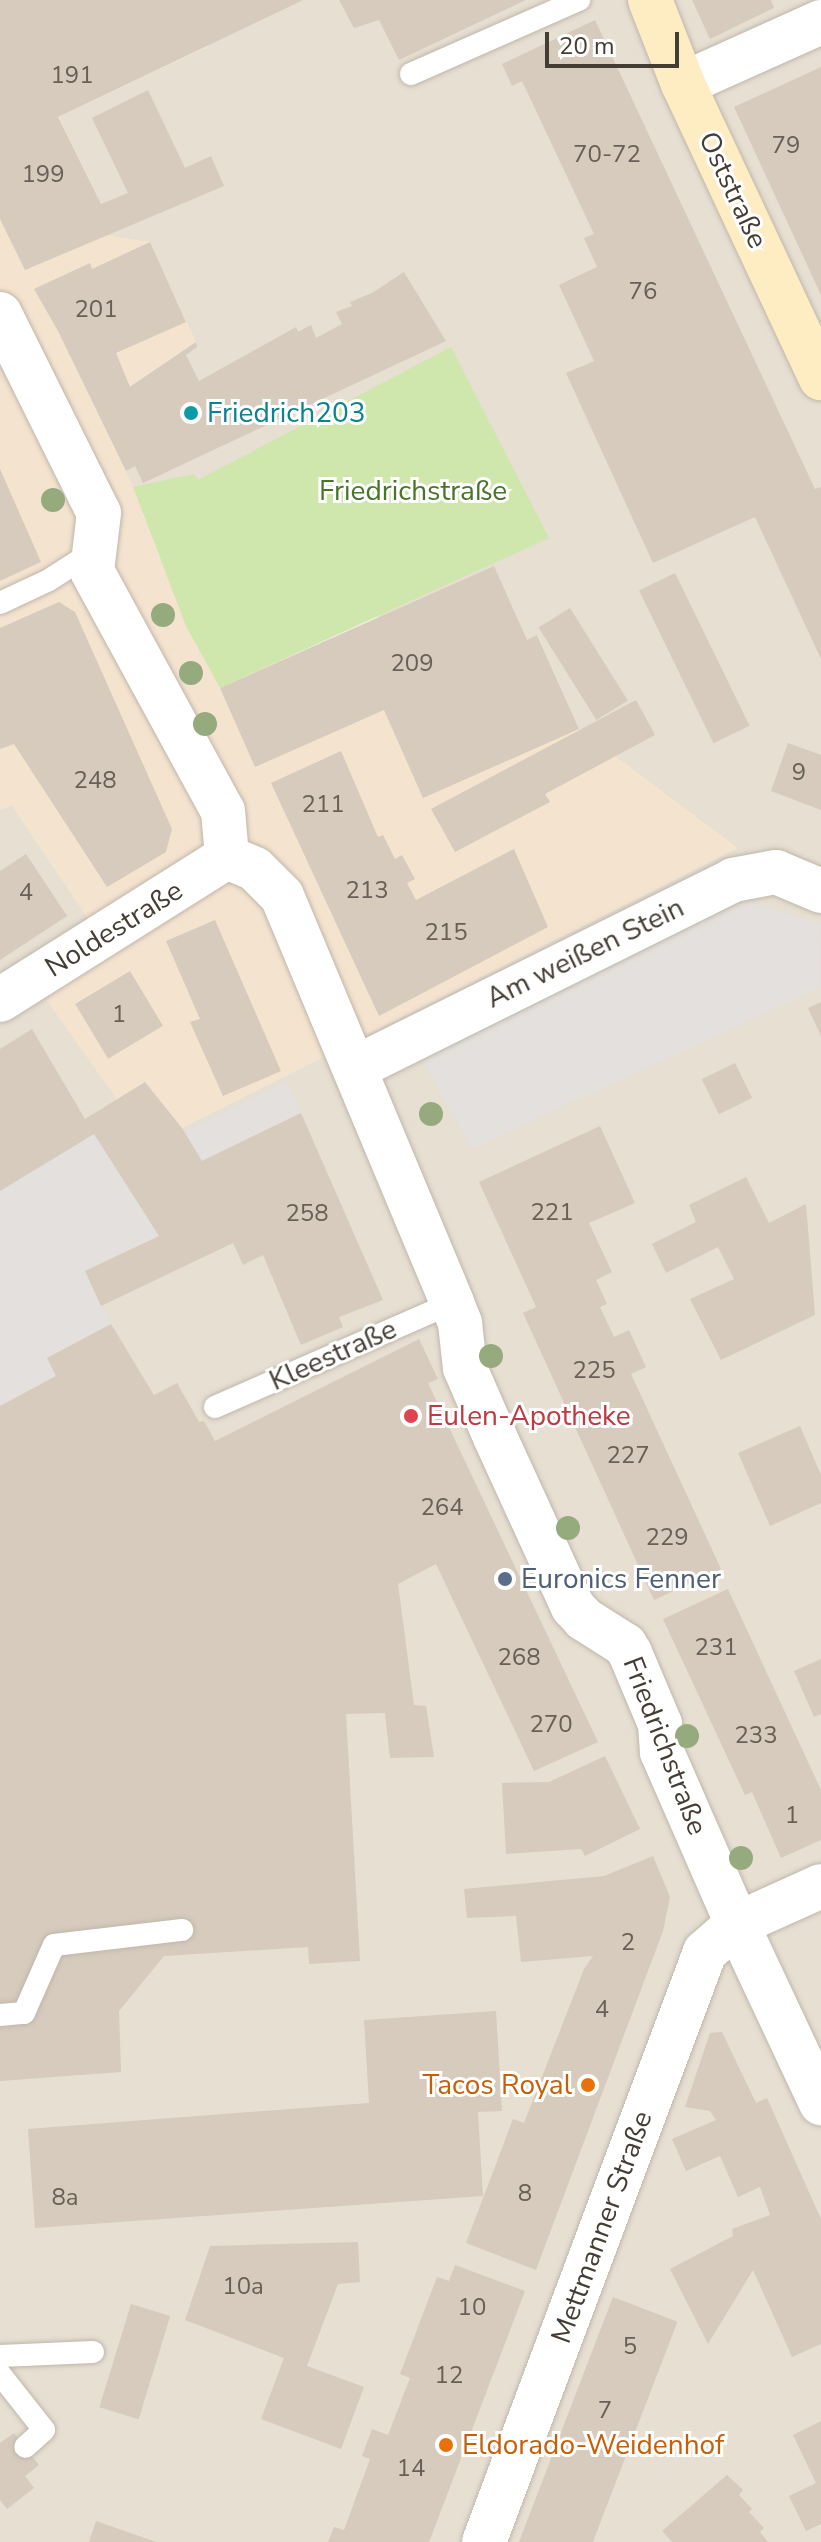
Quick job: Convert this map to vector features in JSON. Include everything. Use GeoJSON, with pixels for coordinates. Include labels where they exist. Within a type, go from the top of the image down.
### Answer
{"type":"FeatureCollection","features":[{"type":"Feature","properties":{"kind":"main road","name":"Oststraße"},"geometry":{"type":"LineString","coordinates":[[650,0],[683,84],[821,378]]}},
{"type":"Feature","properties":{"kind":"street"},"geometry":{"type":"LineString","coordinates":[[683,84],[821,22]]}},
{"type":"Feature","properties":{"kind":"street"},"geometry":{"type":"LineString","coordinates":[[0,314],[99,513],[92,571],[223,811],[227,857]]}},
{"type":"Feature","properties":{"kind":"street","name":"Noldestraße"},"geometry":{"type":"LineString","coordinates":[[0,1000],[227,857]]}},
{"type":"Feature","properties":{"kind":"street","name":"Friedrichstraße"},"geometry":{"type":"LineString","coordinates":[[227,857],[255,869],[282,896],[452,1303],[460,1323],[465,1368],[529,1512],[573,1607],[584,1619],[625,1645],[630,1653],[660,1724],[662,1752],[737,1924],[821,2103]]}},
{"type":"Feature","properties":{"kind":"street","name":"Am weißen Stein"},"geometry":{"type":"LineString","coordinates":[[348,1053],[733,880],[776,872],[821,891]]}},
{"type":"Feature","properties":{"kind":"street","name":"Mettmanner Straße"},"geometry":{"type":"LineString","coordinates":[[484,2542],[705,1952],[737,1924],[821,1886]]}},
{"type":"Feature","properties":{"kind":"lane"},"geometry":{"type":"LineString","coordinates":[[411,74],[579,0]]}},
{"type":"Feature","properties":{"kind":"lane"},"geometry":{"type":"LineString","coordinates":[[0,603],[49,580],[95,550]]}},
{"type":"Feature","properties":{"kind":"lane","name":"Kleestraße"},"geometry":{"type":"LineString","coordinates":[[215,1407],[452,1303]]}},
{"type":"Feature","properties":{"kind":"lane"},"geometry":{"type":"LineString","coordinates":[[0,2015],[24,2013],[54,1945],[182,1930]]}},
{"type":"Feature","properties":{"kind":"lane"},"geometry":{"type":"LineString","coordinates":[[0,2356],[93,2352]]}},
{"type":"Feature","properties":{"kind":"lane"},"geometry":{"type":"LineString","coordinates":[[0,2374],[44,2430],[25,2447]]}},
{"type":"Feature","properties":{"kind":"shaded area"},"geometry":{"type":"Polygon","coordinates":[[[0,0],[187,0],[208,46],[59,117],[101,204],[106,235],[150,242],[196,342],[96,408],[133,487],[159,557],[220,688],[527,640],[537,635],[579,729],[738,848],[182,1128],[118,1101],[45,998],[110,951],[12,805],[0,810],[0,0]]]}},
{"type":"Feature","properties":{"kind":"shaded area"},"geometry":{"type":"Polygon","coordinates":[[[187,0],[821,0],[821,2542],[0,2542],[0,810],[12,805],[110,951],[119,1100],[145,1082],[182,1128],[737,848],[579,729],[538,636],[527,640],[171,585],[133,487],[96,408],[196,342],[186,322],[106,235],[101,204],[58,117],[208,46],[187,0]]]}},
{"type":"Feature","properties":{"kind":"shaded area"},"geometry":{"type":"Polygon","coordinates":[[[749,902],[821,924],[820,988],[472,1149],[420,1057],[533,1004],[692,921],[749,902]]]}},
{"type":"Feature","properties":{"kind":"shaded area"},"geometry":{"type":"Polygon","coordinates":[[[286,1082],[301,1113],[198,1163],[184,1132],[286,1082]]]}},
{"type":"Feature","properties":{"kind":"shaded area"},"geometry":{"type":"Polygon","coordinates":[[[95,1134],[159,1236],[85,1271],[111,1324],[48,1358],[56,1376],[0,1406],[0,1191],[95,1134]]]}},
{"type":"Feature","properties":{"kind":"green space","name":"Friedrichstraße"},"geometry":{"type":"Polygon","coordinates":[[[451,347],[549,538],[220,688],[186,626],[133,487],[194,474],[198,480],[451,347]]]}},
{"type":"Feature","properties":{"kind":"building"},"geometry":{"type":"Polygon","coordinates":[[[0,0],[303,0],[58,117],[101,204],[128,193],[92,118],[148,90],[185,168],[211,156],[224,186],[25,270],[0,219],[0,0]]]}},
{"type":"Feature","properties":{"kind":"building"},"geometry":{"type":"Polygon","coordinates":[[[339,0],[526,0],[399,60],[379,20],[354,28],[339,0]]]}},
{"type":"Feature","properties":{"kind":"building"},"geometry":{"type":"Polygon","coordinates":[[[692,0],[771,0],[774,8],[710,39],[692,0]]]}},
{"type":"Feature","properties":{"kind":"building"},"geometry":{"type":"Polygon","coordinates":[[[595,20],[815,489],[821,487],[821,659],[755,517],[653,563],[566,373],[594,361],[559,285],[597,267],[584,238],[594,234],[522,81],[512,86],[502,64],[595,20]]]}},
{"type":"Feature","properties":{"kind":"building"},"geometry":{"type":"Polygon","coordinates":[[[821,67],[821,295],[734,107],[821,67]]]}},
{"type":"Feature","properties":{"kind":"building"},"geometry":{"type":"Polygon","coordinates":[[[150,242],[186,322],[116,353],[130,387],[196,342],[197,347],[186,355],[199,381],[296,327],[298,332],[311,325],[316,338],[342,324],[336,312],[352,306],[350,302],[372,293],[404,272],[446,341],[143,483],[135,466],[126,471],[58,331],[34,289],[90,263],[92,269],[150,242]]]}},
{"type":"Feature","properties":{"kind":"building"},"geometry":{"type":"Polygon","coordinates":[[[0,469],[41,562],[0,581],[0,469]]]}},
{"type":"Feature","properties":{"kind":"building"},"geometry":{"type":"Polygon","coordinates":[[[494,566],[527,640],[537,635],[579,729],[423,798],[384,710],[255,767],[220,688],[494,566]]]}},
{"type":"Feature","properties":{"kind":"building"},"geometry":{"type":"Polygon","coordinates":[[[675,573],[750,726],[714,743],[639,591],[675,573]]]}},
{"type":"Feature","properties":{"kind":"building"},"geometry":{"type":"Polygon","coordinates":[[[59,602],[75,612],[172,829],[166,852],[107,887],[14,744],[0,749],[0,628],[59,602]]]}},
{"type":"Feature","properties":{"kind":"building"},"geometry":{"type":"Polygon","coordinates":[[[570,608],[628,700],[596,720],[539,628],[570,608]]]}},
{"type":"Feature","properties":{"kind":"building"},"geometry":{"type":"Polygon","coordinates":[[[636,700],[655,735],[545,794],[550,802],[455,852],[431,809],[636,700]]]}},
{"type":"Feature","properties":{"kind":"building"},"geometry":{"type":"Polygon","coordinates":[[[788,743],[821,755],[821,810],[771,791],[788,743]]]}},
{"type":"Feature","properties":{"kind":"building"},"geometry":{"type":"Polygon","coordinates":[[[341,751],[378,837],[383,835],[395,859],[402,855],[415,879],[407,883],[416,900],[514,849],[548,927],[379,1016],[271,783],[341,751]]]}},
{"type":"Feature","properties":{"kind":"building"},"geometry":{"type":"Polygon","coordinates":[[[26,854],[67,916],[0,960],[0,871],[26,854]]]}},
{"type":"Feature","properties":{"kind":"building"},"geometry":{"type":"Polygon","coordinates":[[[215,920],[281,1071],[223,1096],[190,1022],[200,1019],[166,941],[215,920]]]}},
{"type":"Feature","properties":{"kind":"building"},"geometry":{"type":"Polygon","coordinates":[[[130,971],[163,1026],[108,1059],[75,1004],[130,971]]]}},
{"type":"Feature","properties":{"kind":"building"},"geometry":{"type":"Polygon","coordinates":[[[821,1002],[821,1036],[808,1008],[821,1002]]]}},
{"type":"Feature","properties":{"kind":"building"},"geometry":{"type":"Polygon","coordinates":[[[32,1029],[85,1119],[145,1082],[182,1128],[202,1161],[301,1113],[383,1300],[339,1317],[343,1327],[301,1345],[263,1255],[243,1265],[233,1243],[101,1306],[85,1271],[159,1236],[94,1134],[0,1191],[0,1049],[32,1029]]]}},
{"type":"Feature","properties":{"kind":"building"},"geometry":{"type":"Polygon","coordinates":[[[735,1063],[752,1098],[719,1114],[702,1079],[735,1063]]]}},
{"type":"Feature","properties":{"kind":"building"},"geometry":{"type":"Polygon","coordinates":[[[600,1126],[635,1203],[589,1223],[612,1272],[596,1280],[607,1304],[600,1307],[614,1337],[629,1330],[646,1367],[631,1374],[721,1569],[654,1600],[523,1313],[536,1307],[479,1182],[600,1126]]]}},
{"type":"Feature","properties":{"kind":"building"},"geometry":{"type":"Polygon","coordinates":[[[746,1177],[769,1223],[806,1204],[815,1315],[721,1360],[690,1299],[734,1279],[718,1247],[666,1273],[652,1244],[696,1222],[689,1205],[746,1177]]]}},
{"type":"Feature","properties":{"kind":"building"},"geometry":{"type":"Polygon","coordinates":[[[111,1324],[154,1395],[177,1383],[199,1422],[204,1421],[215,1441],[419,1339],[438,1379],[428,1383],[598,1742],[534,1771],[436,1564],[398,1584],[414,1705],[426,1706],[434,1757],[390,1758],[385,1713],[346,1714],[360,1961],[309,1964],[308,1947],[164,1956],[119,2011],[121,2072],[0,2081],[0,1406],[56,1376],[47,1358],[111,1324]]]}},
{"type":"Feature","properties":{"kind":"building"},"geometry":{"type":"Polygon","coordinates":[[[800,1426],[821,1475],[821,1503],[770,1526],[738,1453],[800,1426]]]}},
{"type":"Feature","properties":{"kind":"building"},"geometry":{"type":"Polygon","coordinates":[[[728,1589],[821,1790],[821,1840],[781,1858],[752,1792],[745,1795],[663,1619],[728,1589]]]}},
{"type":"Feature","properties":{"kind":"building"},"geometry":{"type":"Polygon","coordinates":[[[821,1659],[821,1714],[814,1717],[794,1671],[821,1659]]]}},
{"type":"Feature","properties":{"kind":"building"},"geometry":{"type":"Polygon","coordinates":[[[605,1756],[640,1829],[585,1856],[581,1849],[506,1854],[502,1783],[549,1782],[605,1756]]]}},
{"type":"Feature","properties":{"kind":"building"},"geometry":{"type":"Polygon","coordinates":[[[653,1856],[670,1897],[663,1931],[536,2270],[466,2243],[513,2119],[524,2123],[584,1969],[593,1956],[521,1962],[516,1916],[467,1918],[464,1889],[604,1876],[653,1856]]]}},
{"type":"Feature","properties":{"kind":"building"},"geometry":{"type":"Polygon","coordinates":[[[496,2011],[502,2111],[478,2112],[483,2196],[35,2228],[28,2129],[369,2103],[364,2020],[496,2011]]]}},
{"type":"Feature","properties":{"kind":"building"},"geometry":{"type":"Polygon","coordinates":[[[722,2032],[756,2103],[767,2098],[821,2219],[821,2344],[792,2357],[753,2270],[708,2344],[670,2269],[733,2236],[732,2229],[770,2215],[760,2187],[738,2197],[720,2156],[686,2171],[672,2139],[716,2120],[710,2111],[685,2107],[710,2033],[722,2032]]]}},
{"type":"Feature","properties":{"kind":"building"},"geometry":{"type":"Polygon","coordinates":[[[358,2242],[360,2282],[338,2284],[307,2366],[364,2387],[341,2449],[261,2419],[284,2358],[185,2320],[210,2246],[358,2242]]]}},
{"type":"Feature","properties":{"kind":"building"},"geometry":{"type":"Polygon","coordinates":[[[455,2265],[525,2291],[429,2542],[328,2542],[334,2527],[344,2530],[370,2459],[362,2456],[372,2429],[388,2435],[410,2378],[400,2374],[437,2277],[449,2281],[455,2265]]]}},
{"type":"Feature","properties":{"kind":"building"},"geometry":{"type":"Polygon","coordinates":[[[613,2297],[677,2322],[593,2542],[519,2542],[613,2297]]]}},
{"type":"Feature","properties":{"kind":"building"},"geometry":{"type":"Polygon","coordinates":[[[131,2304],[170,2316],[139,2419],[99,2407],[131,2304]]]}},
{"type":"Feature","properties":{"kind":"building"},"geometry":{"type":"Polygon","coordinates":[[[821,2421],[821,2524],[806,2531],[789,2496],[816,2483],[793,2435],[821,2421]]]}},
{"type":"Feature","properties":{"kind":"building"},"geometry":{"type":"Polygon","coordinates":[[[14,2433],[39,2465],[25,2476],[34,2488],[7,2509],[0,2500],[0,2443],[14,2433]]]}},
{"type":"Feature","properties":{"kind":"building"},"geometry":{"type":"Polygon","coordinates":[[[727,2475],[743,2490],[739,2495],[764,2528],[760,2532],[768,2542],[672,2542],[662,2531],[727,2475]]]}},
{"type":"Feature","properties":{"kind":"building"},"geometry":{"type":"Polygon","coordinates":[[[96,2521],[156,2542],[89,2542],[96,2521]]]}},
{"type":"Feature","properties":{"kind":"place","name":"Friedrich203"},"geometry":{"type":"Point","coordinates":[191,413]}},
{"type":"Feature","properties":{"kind":"place","name":"Eulen-Apotheke"},"geometry":{"type":"Point","coordinates":[411,1416]}},
{"type":"Feature","properties":{"kind":"place","name":"Euronics Fenner"},"geometry":{"type":"Point","coordinates":[505,1579]}},
{"type":"Feature","properties":{"kind":"place","name":"Tacos Royal"},"geometry":{"type":"Point","coordinates":[588,2085]}},
{"type":"Feature","properties":{"kind":"place","name":"Eldorado-Weidenhof"},"geometry":{"type":"Point","coordinates":[446,2445]}}]}
